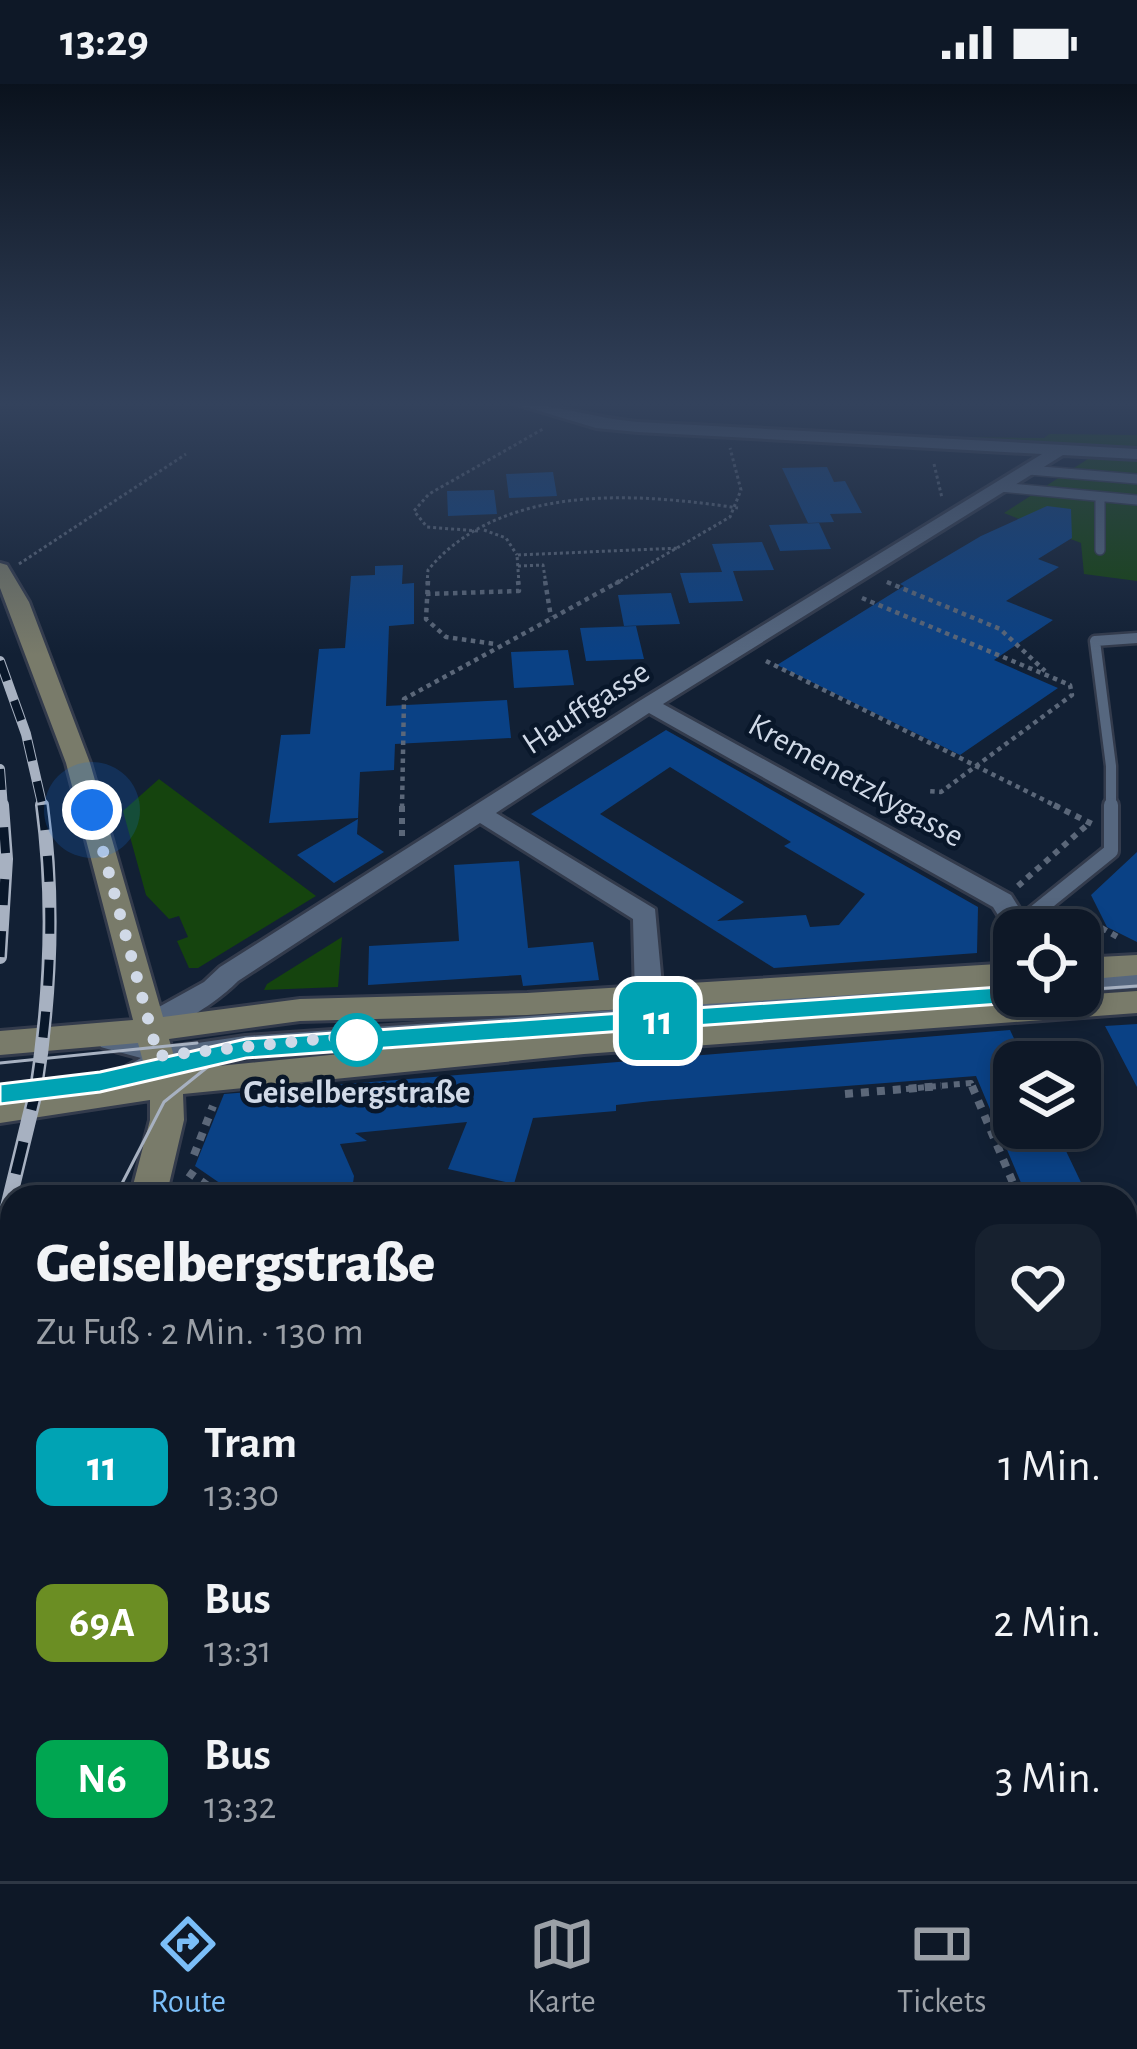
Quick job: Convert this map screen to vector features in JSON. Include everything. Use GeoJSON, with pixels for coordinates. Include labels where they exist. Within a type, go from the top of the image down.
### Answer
{"type":"FeatureCollection","features":[{"type":"Feature","properties":{"kind":"main road"},"geometry":{"type":"LineString","coordinates":[[0,569],[18,602],[78,763],[156,1049],[167,1120],[157,1185]]}},
{"type":"Feature","properties":{"kind":"main road"},"geometry":{"type":"LineString","coordinates":[[1101,964],[1136,956]]}},
{"type":"Feature","properties":{"kind":"main road"},"geometry":{"type":"LineString","coordinates":[[0,1109],[82,1100],[156,1049],[300,1010],[993,975]]}},
{"type":"Feature","properties":{"kind":"main road"},"geometry":{"type":"LineString","coordinates":[[1101,1002],[1137,1002]]}},
{"type":"Feature","properties":{"kind":"main road"},"geometry":{"type":"LineString","coordinates":[[0,1043],[87,1036],[247,1072],[993,1007]]}},
{"type":"Feature","properties":{"kind":"street","name":"Hauffgasse"},"geometry":{"type":"LineString","coordinates":[[156,1049],[229,974],[648,704],[999,488]]}},
{"type":"Feature","properties":{"kind":"street","name":"Kremenetzkygasse"},"geometry":{"type":"LineString","coordinates":[[648,704],[1002,901],[1007,909]]}},
{"type":"Feature","properties":{"kind":"street"},"geometry":{"type":"LineString","coordinates":[[480,813],[646,915],[650,996]]}},
{"type":"Feature","properties":{"kind":"lane"},"geometry":{"type":"LineString","coordinates":[[1009,488],[1137,500]]}},
{"type":"Feature","properties":{"kind":"lane"},"geometry":{"type":"LineString","coordinates":[[1100,497],[1100,550]]}},
{"type":"Feature","properties":{"kind":"lane"},"geometry":{"type":"LineString","coordinates":[[1040,909],[1111,851],[1111,766],[1095,641],[1137,638]]}},
{"type":"Feature","properties":{"kind":"lane"},"geometry":{"type":"LineString","coordinates":[[1101,984],[1137,981]]}},
{"type":"Feature","properties":{"kind":"lane"},"geometry":{"type":"LineString","coordinates":[[156,1049],[993,991]]}},
{"type":"Feature","properties":{"kind":"lane"},"geometry":{"type":"LineString","coordinates":[[487,1050],[562,1023]]}},
{"type":"Feature","properties":{"kind":"path"},"geometry":{"type":"LineString","coordinates":[[0,569],[32,559],[131,488]]}},
{"type":"Feature","properties":{"kind":"path"},"geometry":{"type":"LineString","coordinates":[[425,594],[519,591],[517,555],[506,538],[428,527],[414,511],[440,488]]}},
{"type":"Feature","properties":{"kind":"path"},"geometry":{"type":"LineString","coordinates":[[425,851],[401,835],[401,705],[411,693],[711,533],[738,508],[743,488]]}},
{"type":"Feature","properties":{"kind":"path"},"geometry":{"type":"LineString","coordinates":[[940,488],[948,519]]}},
{"type":"Feature","properties":{"kind":"path"},"geometry":{"type":"LineString","coordinates":[[498,645],[455,640],[433,630],[426,619],[431,565],[481,531],[552,504],[611,495],[738,508]]}},
{"type":"Feature","properties":{"kind":"path"},"geometry":{"type":"LineString","coordinates":[[517,555],[684,548]]}},
{"type":"Feature","properties":{"kind":"path"},"geometry":{"type":"LineString","coordinates":[[518,566],[543,565],[551,617]]}},
{"type":"Feature","properties":{"kind":"path"},"geometry":{"type":"LineString","coordinates":[[861,573],[1000,629],[1048,674],[1070,686],[1072,694],[941,792],[927,791]]}},
{"type":"Feature","properties":{"kind":"path"},"geometry":{"type":"LineString","coordinates":[[836,587],[1033,673],[1048,674]]}},
{"type":"Feature","properties":{"kind":"path"},"geometry":{"type":"LineString","coordinates":[[766,661],[1087,825],[1109,826]]}},
{"type":"Feature","properties":{"kind":"path"},"geometry":{"type":"LineString","coordinates":[[1002,901],[1087,825]]}},
{"type":"Feature","properties":{"kind":"path"},"geometry":{"type":"LineString","coordinates":[[1022,883],[1136,956]]}},
{"type":"Feature","properties":{"kind":"path"},"geometry":{"type":"LineString","coordinates":[[845,1094],[971,1083],[1014,1185]]}},
{"type":"Feature","properties":{"kind":"path"},"geometry":{"type":"LineString","coordinates":[[206,1185],[187,1172],[215,1101]]}},
{"type":"Feature","properties":{"kind":"green space"},"geometry":{"type":"Polygon","coordinates":[[[1043,488],[1137,488],[1137,581],[1084,574],[1081,543],[1004,513],[1043,488]]]}},
{"type":"Feature","properties":{"kind":"green space"},"geometry":{"type":"Polygon","coordinates":[[[159,779],[316,896],[198,968],[189,968],[177,941],[188,937],[179,916],[169,919],[146,895],[123,811],[159,779]]]}},
{"type":"Feature","properties":{"kind":"green space"},"geometry":{"type":"Polygon","coordinates":[[[342,937],[338,987],[264,990],[267,984],[342,937]]]}},
{"type":"Feature","properties":{"kind":"building"},"geometry":{"type":"Polygon","coordinates":[[[508,488],[556,488],[557,496],[509,498],[508,488]]]}},
{"type":"Feature","properties":{"kind":"building"},"geometry":{"type":"Polygon","coordinates":[[[791,488],[849,488],[862,513],[830,514],[834,522],[808,523],[791,488]]]}},
{"type":"Feature","properties":{"kind":"building"},"geometry":{"type":"Polygon","coordinates":[[[494,490],[497,514],[448,516],[447,491],[494,490]]]}},
{"type":"Feature","properties":{"kind":"building"},"geometry":{"type":"Polygon","coordinates":[[[1047,506],[1071,509],[1072,538],[1038,559],[1059,567],[1006,601],[1053,620],[994,660],[1058,688],[960,755],[777,665],[981,536],[1047,506]]]}},
{"type":"Feature","properties":{"kind":"building"},"geometry":{"type":"Polygon","coordinates":[[[819,523],[831,549],[780,551],[769,525],[819,523]]]}},
{"type":"Feature","properties":{"kind":"building"},"geometry":{"type":"Polygon","coordinates":[[[762,542],[774,570],[733,571],[743,601],[689,603],[680,573],[722,572],[712,544],[762,542]]]}},
{"type":"Feature","properties":{"kind":"building"},"geometry":{"type":"Polygon","coordinates":[[[403,565],[402,584],[414,583],[414,624],[389,626],[386,706],[507,700],[511,738],[395,744],[394,770],[360,772],[358,818],[269,823],[281,735],[310,734],[319,649],[345,648],[351,576],[375,575],[375,566],[403,565]]]}},
{"type":"Feature","properties":{"kind":"building"},"geometry":{"type":"Polygon","coordinates":[[[671,593],[680,624],[624,626],[618,595],[671,593]]]}},
{"type":"Feature","properties":{"kind":"building"},"geometry":{"type":"Polygon","coordinates":[[[636,626],[644,659],[586,661],[580,628],[636,626]]]}},
{"type":"Feature","properties":{"kind":"building"},"geometry":{"type":"Polygon","coordinates":[[[568,650],[574,685],[514,688],[511,652],[568,650]]]}},
{"type":"Feature","properties":{"kind":"building"},"geometry":{"type":"Polygon","coordinates":[[[666,730],[978,907],[977,953],[774,968],[531,814],[666,730]],[[670,767],[600,814],[744,902],[717,921],[806,915],[810,927],[839,925],[865,894],[784,846],[791,842],[670,767]]]}},
{"type":"Feature","properties":{"kind":"building"},"geometry":{"type":"Polygon","coordinates":[[[358,819],[357,834],[384,852],[334,883],[297,855],[358,819]]]}},
{"type":"Feature","properties":{"kind":"building"},"geometry":{"type":"Polygon","coordinates":[[[1137,852],[1137,942],[1107,927],[1091,895],[1137,852]]]}},
{"type":"Feature","properties":{"kind":"building"},"geometry":{"type":"Polygon","coordinates":[[[519,861],[528,948],[593,942],[599,980],[523,986],[521,975],[368,985],[369,946],[459,941],[454,865],[519,861]]]}},
{"type":"Feature","properties":{"kind":"building"},"geometry":{"type":"Polygon","coordinates":[[[1137,1024],[1137,1087],[1105,1026],[1137,1024]]]}},
{"type":"Feature","properties":{"kind":"building"},"geometry":{"type":"Polygon","coordinates":[[[1010,1030],[1015,1041],[993,1041],[993,1116],[976,1076],[652,1101],[616,1105],[616,1111],[533,1118],[514,1184],[448,1169],[467,1122],[355,1133],[367,1141],[340,1144],[354,1176],[353,1185],[223,1185],[195,1166],[224,1094],[1010,1030]]]}},
{"type":"Feature","properties":{"kind":"building"},"geometry":{"type":"Polygon","coordinates":[[[1007,1149],[1065,1149],[1082,1185],[1022,1185],[1007,1149]]]}},
{"type":"Feature","properties":{"kind":"tram line"},"geometry":{"type":"LineString","coordinates":[[1101,989],[1137,986]]}},
{"type":"Feature","properties":{"kind":"tram line"},"geometry":{"type":"LineString","coordinates":[[0,1094],[100,1082],[246,1048],[993,996]]}},
{"type":"Feature","properties":{"kind":"tram line","name":"11"},"geometry":{"type":"LineString","coordinates":[[0,1094],[100,1082],[246,1048],[993,996]]}},
{"type":"Feature","properties":{"kind":"tram line"},"geometry":{"type":"LineString","coordinates":[[0,1063],[197,1043]]}},
{"type":"Feature","properties":{"kind":"tram line"},"geometry":{"type":"LineString","coordinates":[[121,1185],[164,1102],[215,1061]]}},
{"type":"Feature","properties":{"kind":"railway"},"geometry":{"type":"LineString","coordinates":[[0,661],[26,734],[43,808]]}},
{"type":"Feature","properties":{"kind":"railway"},"geometry":{"type":"LineString","coordinates":[[0,769],[3,808]]}},
{"type":"Feature","properties":{"kind":"railway"},"geometry":{"type":"LineString","coordinates":[[0,957],[6,859],[2,805]]}},
{"type":"Feature","properties":{"kind":"railway"},"geometry":{"type":"LineString","coordinates":[[36,1089],[50,947],[42,805]]}},
{"type":"Feature","properties":{"kind":"railway"},"geometry":{"type":"LineString","coordinates":[[13,1185],[37,1086]]}},
{"type":"Feature","properties":{"kind":"place","name":"Geiselbergstraße"},"geometry":{"type":"Point","coordinates":[357,1040]}},
{"type":"Feature","properties":{"kind":"route"},"geometry":{"type":"LineString","coordinates":[[92,810],[158,1056],[291,1039],[357,1035],[357,1040]]}}]}
